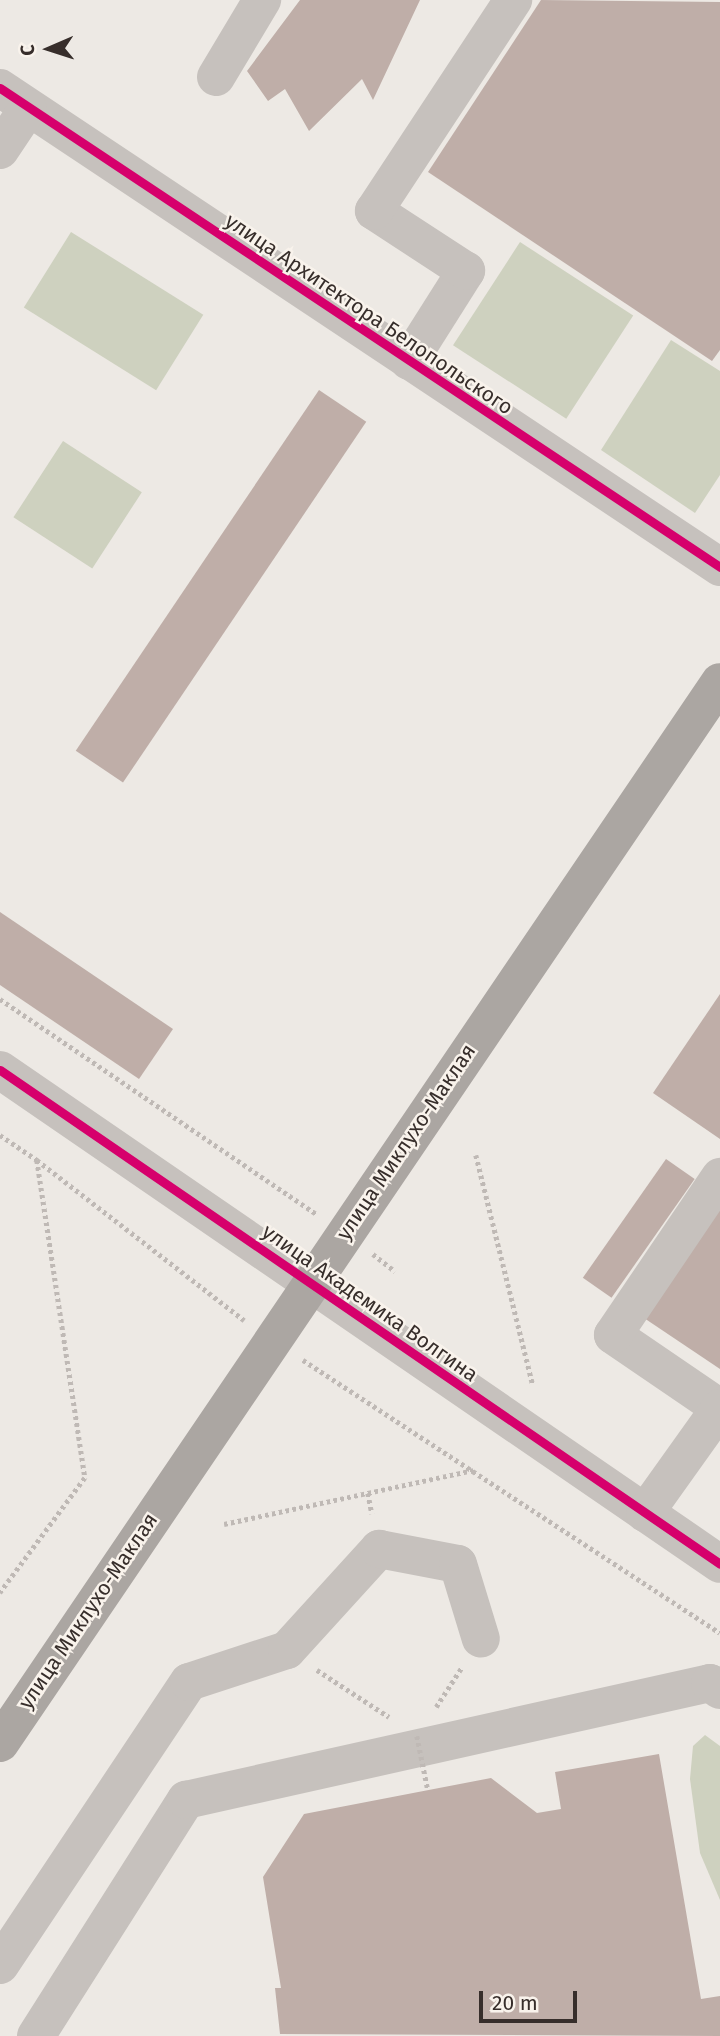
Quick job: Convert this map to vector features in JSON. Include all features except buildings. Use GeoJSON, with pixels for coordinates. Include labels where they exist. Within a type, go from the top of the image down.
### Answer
{"type":"FeatureCollection","features":[{"type":"Feature","properties":{"kind":"main road","name":"улица Миклухо-Маклая"},"geometry":{"type":"LineString","coordinates":[[1,1739],[269,1341],[720,682]]}},
{"type":"Feature","properties":{"kind":"street"},"geometry":{"type":"LineString","coordinates":[[216,77],[262,0]]}},
{"type":"Feature","properties":{"kind":"street"},"geometry":{"type":"LineString","coordinates":[[409,361],[466,271],[374,211],[513,0]]}},
{"type":"Feature","properties":{"kind":"street"},"geometry":{"type":"LineString","coordinates":[[0,150],[14,98]]}},
{"type":"Feature","properties":{"kind":"street","name":"улица Архитектора Белопольского"},"geometry":{"type":"LineString","coordinates":[[14,98],[720,567]]}},
{"type":"Feature","properties":{"kind":"street","name":"улица Академика Волгина"},"geometry":{"type":"LineString","coordinates":[[0,1070],[720,1564]]}},
{"type":"Feature","properties":{"kind":"street"},"geometry":{"type":"LineString","coordinates":[[645,1513],[719,1407],[613,1335],[720,1177]]}},
{"type":"Feature","properties":{"kind":"street"},"geometry":{"type":"LineString","coordinates":[[0,1965],[189,1682],[287,1650],[379,1549],[458,1564],[481,1639]]}},
{"type":"Feature","properties":{"kind":"street"},"geometry":{"type":"LineString","coordinates":[[36,2036],[186,1800],[710,1683],[720,1690]]}},
{"type":"Feature","properties":{"kind":"path"},"geometry":{"type":"LineString","coordinates":[[0,999],[277,1185]]}},
{"type":"Feature","properties":{"kind":"path"},"geometry":{"type":"LineString","coordinates":[[0,1135],[37,1160],[269,1341],[474,1470],[720,1633]]}},
{"type":"Feature","properties":{"kind":"path"},"geometry":{"type":"LineString","coordinates":[[475,1155],[533,1385]]}},
{"type":"Feature","properties":{"kind":"path"},"geometry":{"type":"LineString","coordinates":[[0,1593],[85,1478],[37,1160]]}},
{"type":"Feature","properties":{"kind":"path"},"geometry":{"type":"LineString","coordinates":[[224,1524],[474,1470]]}},
{"type":"Feature","properties":{"kind":"path"},"geometry":{"type":"LineString","coordinates":[[431,1714],[481,1639]]}},
{"type":"Feature","properties":{"kind":"path"},"geometry":{"type":"LineString","coordinates":[[324,1674],[393,1720]]}},
{"type":"Feature","properties":{"kind":"path"},"geometry":{"type":"LineString","coordinates":[[424,1725],[417,1735],[428,1790]]}},
{"type":"Feature","properties":{"kind":"path"},"geometry":{"type":"LineString","coordinates":[[405,1728],[417,1735]]}},
{"type":"Feature","properties":{"kind":"green space"},"geometry":{"type":"Polygon","coordinates":[[[71,232],[203,315],[156,390],[24,307],[71,232]]]}},
{"type":"Feature","properties":{"kind":"green space"},"geometry":{"type":"Polygon","coordinates":[[[520,242],[633,316],[566,419],[453,345],[520,242]]]}},
{"type":"Feature","properties":{"kind":"green space"},"geometry":{"type":"Polygon","coordinates":[[[671,340],[720,371],[720,475],[695,513],[601,450],[671,340]]]}},
{"type":"Feature","properties":{"kind":"green space"},"geometry":{"type":"Polygon","coordinates":[[[63,441],[142,492],[92,569],[13,517],[63,441]]]}},
{"type":"Feature","properties":{"kind":"green space"},"geometry":{"type":"Polygon","coordinates":[[[705,1735],[720,1746],[720,1900],[700,1853],[690,1779],[693,1746],[705,1735]]]}},
{"type":"Feature","properties":{"kind":"cycle path"},"geometry":{"type":"LineString","coordinates":[[0,88],[720,567]]}},
{"type":"Feature","properties":{"kind":"cycle path"},"geometry":{"type":"LineString","coordinates":[[0,1070],[720,1564]]}}]}
